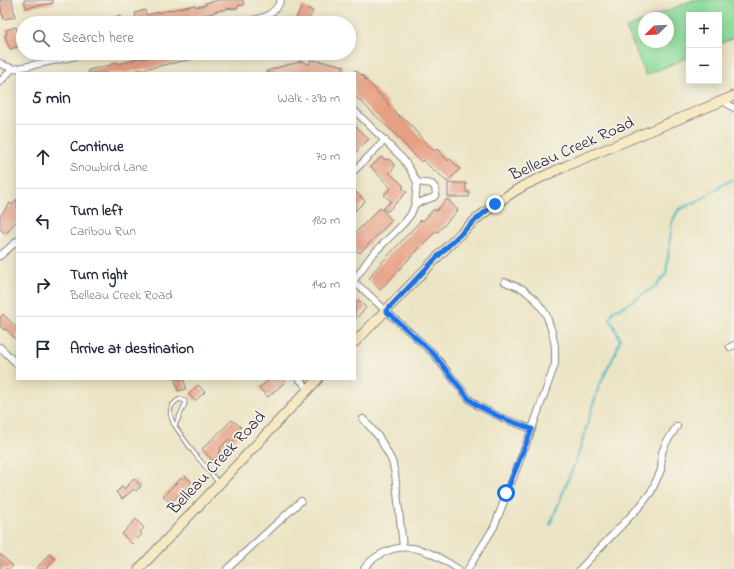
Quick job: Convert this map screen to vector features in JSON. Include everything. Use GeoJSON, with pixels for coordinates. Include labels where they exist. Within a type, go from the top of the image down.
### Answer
{"type":"FeatureCollection","features":[{"type":"Feature","properties":{"kind":"main road","name":"Belleau Creek Road"},"geometry":{"type":"LineString","coordinates":[[356,341],[466,229],[480,216],[507,196],[523,186],[568,165],[734,96]]}},
{"type":"Feature","properties":{"kind":"main road","name":"Belleau Creek Road"},"geometry":{"type":"LineString","coordinates":[[138,569],[313,382]]}},
{"type":"Feature","properties":{"kind":"street"},"geometry":{"type":"LineString","coordinates":[[267,16],[271,14],[281,0]]}},
{"type":"Feature","properties":{"kind":"street"},"geometry":{"type":"LineString","coordinates":[[0,63],[12,69],[56,60]]}},
{"type":"Feature","properties":{"kind":"street"},"geometry":{"type":"LineString","coordinates":[[0,82],[12,69]]}},
{"type":"Feature","properties":{"kind":"street"},"geometry":{"type":"LineString","coordinates":[[723,101],[734,108]]}},
{"type":"Feature","properties":{"kind":"street"},"geometry":{"type":"LineString","coordinates":[[356,111],[403,159],[410,168],[417,182],[415,204],[410,214],[404,223],[371,256],[356,278]]}},
{"type":"Feature","properties":{"kind":"street"},"geometry":{"type":"LineString","coordinates":[[356,169],[386,140]]}},
{"type":"Feature","properties":{"kind":"street"},"geometry":{"type":"LineString","coordinates":[[415,204],[434,197],[436,194],[435,188],[432,184],[417,182]]}},
{"type":"Feature","properties":{"kind":"street"},"geometry":{"type":"LineString","coordinates":[[0,256],[16,242]]}},
{"type":"Feature","properties":{"kind":"street"},"geometry":{"type":"LineString","coordinates":[[468,569],[494,528],[532,429],[554,364],[555,346],[546,314],[536,300],[523,289],[505,282]]}},
{"type":"Feature","properties":{"kind":"street"},"geometry":{"type":"LineString","coordinates":[[356,284],[432,352],[469,399],[478,406],[502,418],[532,429]]}},
{"type":"Feature","properties":{"kind":"street"},"geometry":{"type":"LineString","coordinates":[[0,347],[16,363]]}},
{"type":"Feature","properties":{"kind":"street"},"geometry":{"type":"LineString","coordinates":[[363,419],[379,437],[392,461],[395,474],[402,547]]}},
{"type":"Feature","properties":{"kind":"street"},"geometry":{"type":"LineString","coordinates":[[580,569],[641,505],[651,492],[661,470],[662,452],[677,426]]}},
{"type":"Feature","properties":{"kind":"street"},"geometry":{"type":"LineString","coordinates":[[227,569],[301,501]]}},
{"type":"Feature","properties":{"kind":"street"},"geometry":{"type":"LineString","coordinates":[[364,569],[366,565],[376,557],[387,551],[402,547],[428,551],[458,569]]}},
{"type":"Feature","properties":{"kind":"lane"},"geometry":{"type":"LineString","coordinates":[[175,426],[185,404],[184,401],[180,399],[177,400],[171,407],[171,419],[175,426],[194,453],[220,483]]}},
{"type":"Feature","properties":{"kind":"green space"},"geometry":{"type":"Polygon","coordinates":[[[693,0],[734,0],[734,38],[722,43],[722,12],[686,12],[686,58],[646,75],[626,28],[638,23],[638,48],[674,48],[674,12],[664,12],[693,0]]]}},
{"type":"Feature","properties":{"kind":"building"},"geometry":{"type":"Polygon","coordinates":[[[0,0],[12,0],[15,17],[4,19],[0,0]]]}},
{"type":"Feature","properties":{"kind":"building"},"geometry":{"type":"Polygon","coordinates":[[[24,0],[53,0],[53,3],[26,8],[24,0]]]}},
{"type":"Feature","properties":{"kind":"building"},"geometry":{"type":"Polygon","coordinates":[[[220,0],[243,0],[244,5],[238,6],[238,8],[231,8],[196,16],[136,16],[135,13],[145,10],[146,15],[195,5],[195,7],[206,5],[205,3],[220,0]]]}},
{"type":"Feature","properties":{"kind":"building"},"geometry":{"type":"Polygon","coordinates":[[[302,6],[313,11],[310,16],[297,16],[302,6]]]}},
{"type":"Feature","properties":{"kind":"building"},"geometry":{"type":"Polygon","coordinates":[[[16,27],[16,47],[10,49],[5,35],[7,34],[6,30],[16,27]]]}},
{"type":"Feature","properties":{"kind":"building"},"geometry":{"type":"Polygon","coordinates":[[[134,60],[188,60],[129,72],[88,72],[88,70],[118,62],[118,64],[134,60]]]}},
{"type":"Feature","properties":{"kind":"building"},"geometry":{"type":"Polygon","coordinates":[[[310,60],[344,66],[342,72],[266,71],[302,61],[310,65],[310,60]]]}},
{"type":"Feature","properties":{"kind":"building"},"geometry":{"type":"Polygon","coordinates":[[[355,70],[364,76],[365,79],[388,103],[387,104],[400,117],[410,124],[434,151],[437,149],[448,161],[450,159],[460,169],[447,182],[423,160],[421,162],[393,132],[356,97],[355,70]]]}},
{"type":"Feature","properties":{"kind":"building"},"geometry":{"type":"Polygon","coordinates":[[[356,127],[369,139],[356,152],[356,127]]]}},
{"type":"Feature","properties":{"kind":"building"},"geometry":{"type":"Polygon","coordinates":[[[381,157],[387,160],[389,159],[394,164],[395,167],[389,173],[404,186],[402,188],[407,192],[387,212],[383,209],[391,201],[384,195],[391,188],[371,167],[381,157]]]}},
{"type":"Feature","properties":{"kind":"building"},"geometry":{"type":"Polygon","coordinates":[[[448,183],[466,183],[466,192],[470,192],[469,197],[448,197],[448,183]]]}},
{"type":"Feature","properties":{"kind":"building"},"geometry":{"type":"Polygon","coordinates":[[[356,192],[365,201],[356,210],[356,192]]]}},
{"type":"Feature","properties":{"kind":"building"},"geometry":{"type":"Polygon","coordinates":[[[447,199],[458,210],[438,232],[436,231],[423,244],[380,290],[369,278],[373,274],[372,273],[421,220],[423,221],[434,209],[436,211],[447,199]]]}},
{"type":"Feature","properties":{"kind":"building"},"geometry":{"type":"Polygon","coordinates":[[[16,200],[16,221],[6,234],[0,229],[0,216],[10,203],[12,205],[16,200]]]}},
{"type":"Feature","properties":{"kind":"building"},"geometry":{"type":"Polygon","coordinates":[[[380,208],[392,220],[360,253],[356,250],[356,232],[380,208]]]}},
{"type":"Feature","properties":{"kind":"building"},"geometry":{"type":"Polygon","coordinates":[[[359,300],[366,308],[356,318],[356,303],[359,300]]]}},
{"type":"Feature","properties":{"kind":"building"},"geometry":{"type":"Polygon","coordinates":[[[3,314],[16,327],[16,340],[6,329],[4,330],[0,326],[0,318],[3,314]]]}},
{"type":"Feature","properties":{"kind":"building"},"geometry":{"type":"Polygon","coordinates":[[[175,380],[184,380],[186,389],[178,391],[175,380]]]}},
{"type":"Feature","properties":{"kind":"building"},"geometry":{"type":"Polygon","coordinates":[[[269,380],[284,380],[285,382],[268,397],[259,388],[269,380]]]}},
{"type":"Feature","properties":{"kind":"building"},"geometry":{"type":"Polygon","coordinates":[[[198,385],[205,392],[195,401],[189,394],[198,385]]]}},
{"type":"Feature","properties":{"kind":"building"},"geometry":{"type":"Polygon","coordinates":[[[232,420],[241,427],[238,430],[240,432],[237,434],[239,435],[232,442],[229,439],[220,448],[221,450],[218,453],[219,455],[213,461],[202,449],[232,420]]]}},
{"type":"Feature","properties":{"kind":"building"},"geometry":{"type":"Polygon","coordinates":[[[185,476],[192,482],[171,503],[163,496],[181,478],[182,479],[185,476]]]}},
{"type":"Feature","properties":{"kind":"building"},"geometry":{"type":"Polygon","coordinates":[[[134,479],[141,486],[136,491],[134,489],[122,499],[116,492],[122,487],[124,489],[134,479]]]}},
{"type":"Feature","properties":{"kind":"building"},"geometry":{"type":"Polygon","coordinates":[[[136,519],[144,528],[140,532],[142,534],[132,544],[122,534],[136,519]]]}},
{"type":"Feature","properties":{"kind":"building"},"geometry":{"type":"Polygon","coordinates":[[[0,554],[13,566],[10,569],[0,569],[0,554]]]}},
{"type":"Feature","properties":{"kind":"building"},"geometry":{"type":"Polygon","coordinates":[[[49,554],[55,559],[46,569],[36,569],[49,554]]]}},
{"type":"Feature","properties":{"kind":"waterway"},"geometry":{"type":"LineString","coordinates":[[550,525],[578,455],[599,386],[616,352],[620,339],[610,318],[614,310],[626,305],[656,286],[666,274],[672,222],[678,210],[702,199],[725,183],[734,179]]}},
{"type":"Feature","properties":{"kind":"route"},"geometry":{"type":"LineString","coordinates":[[495,204],[461,233],[386,311],[432,352],[469,399],[486,411],[532,429],[506,493]]}}]}
